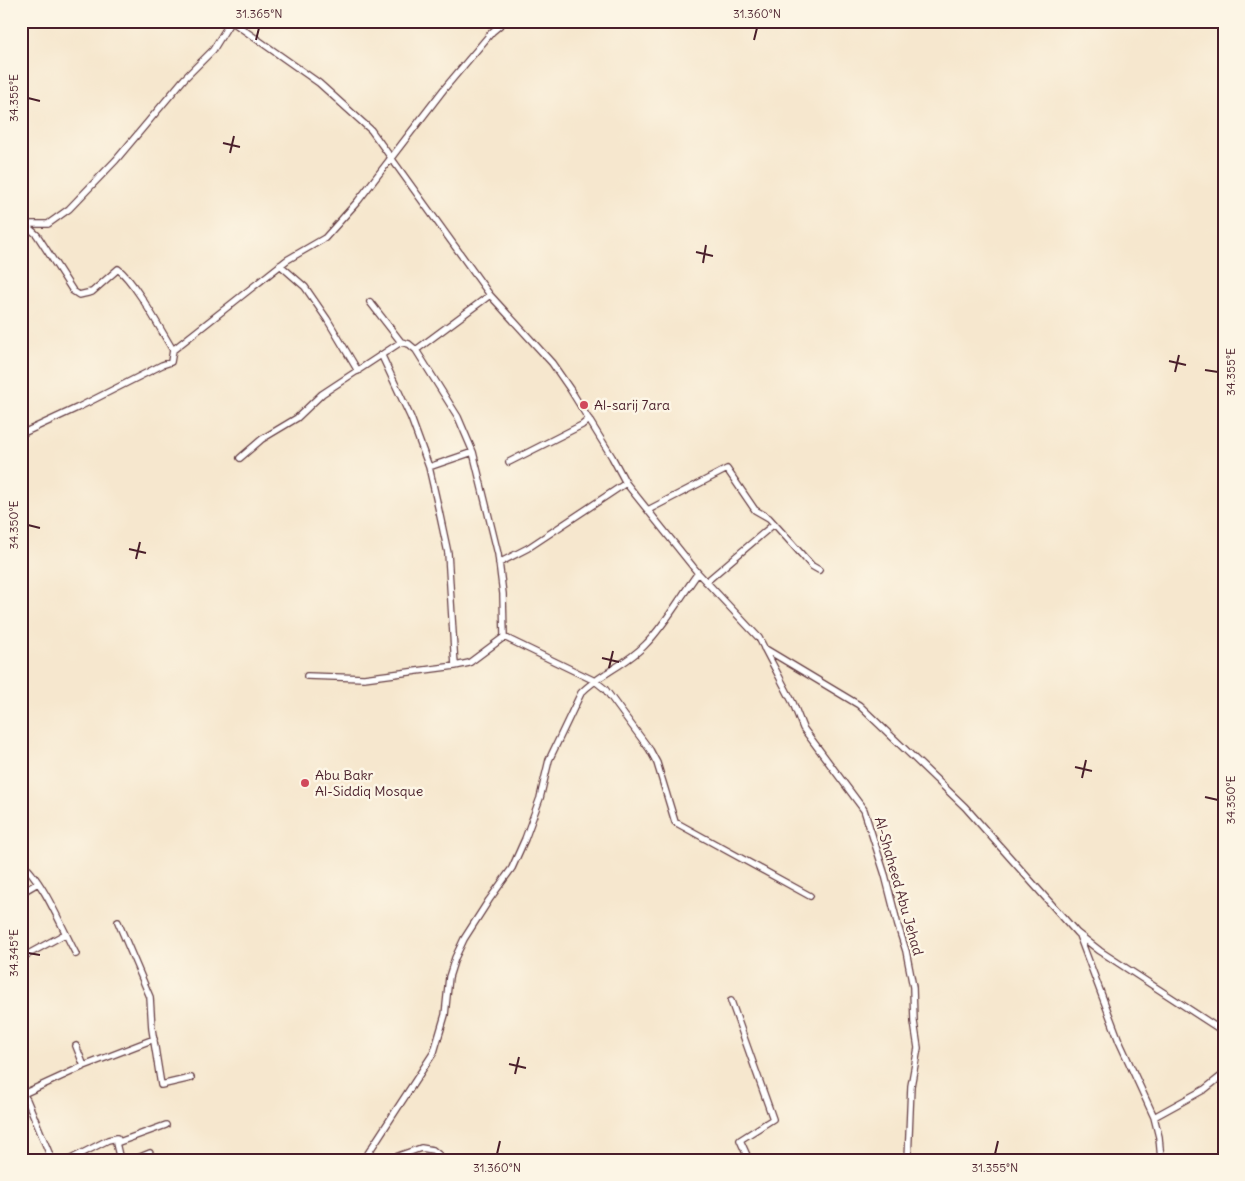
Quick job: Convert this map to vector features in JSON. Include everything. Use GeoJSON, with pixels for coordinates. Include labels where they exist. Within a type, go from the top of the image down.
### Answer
{"type":"FeatureCollection","features":[{"type":"Feature","properties":{"kind":"street","name":"Al-Shaheed Abu Jehad"},"geometry":{"type":"LineString","coordinates":[[231,21],[319,82],[372,130],[490,295],[552,363],[589,419],[626,483],[698,573],[759,638],[793,703],[803,728],[864,810],[885,875],[906,952],[911,978],[918,1048],[911,1086],[908,1160]]}},
{"type":"Feature","properties":{"kind":"street"},"geometry":{"type":"LineString","coordinates":[[23,223],[48,224],[69,209],[116,160],[184,79],[213,50],[231,21]]}},
{"type":"Feature","properties":{"kind":"street"},"geometry":{"type":"LineString","coordinates":[[173,350],[280,266],[325,238],[358,201],[450,82],[492,32],[505,21]]}},
{"type":"Feature","properties":{"kind":"street"},"geometry":{"type":"LineString","coordinates":[[21,434],[77,408],[162,364],[171,362],[173,350],[133,286],[122,272],[118,269],[92,292],[79,295],[73,291],[37,235],[23,223]]}},
{"type":"Feature","properties":{"kind":"street"},"geometry":{"type":"LineString","coordinates":[[280,266],[305,287],[358,371]]}},
{"type":"Feature","properties":{"kind":"street"},"geometry":{"type":"LineString","coordinates":[[416,350],[490,295]]}},
{"type":"Feature","properties":{"kind":"street"},"geometry":{"type":"LineString","coordinates":[[370,302],[401,342],[410,344],[416,350],[458,417],[473,452],[499,563],[504,636]]}},
{"type":"Feature","properties":{"kind":"street"},"geometry":{"type":"LineString","coordinates":[[240,458],[262,439],[297,418],[322,394],[401,342]]}},
{"type":"Feature","properties":{"kind":"street"},"geometry":{"type":"LineString","coordinates":[[382,356],[411,418],[429,467],[448,553],[456,666]]}},
{"type":"Feature","properties":{"kind":"street"},"geometry":{"type":"LineString","coordinates":[[509,462],[582,425],[589,419]]}},
{"type":"Feature","properties":{"kind":"street"},"geometry":{"type":"LineString","coordinates":[[429,467],[473,452]]}},
{"type":"Feature","properties":{"kind":"street"},"geometry":{"type":"LineString","coordinates":[[648,510],[727,468],[755,510],[769,518],[812,566],[819,570]]}},
{"type":"Feature","properties":{"kind":"street"},"geometry":{"type":"LineString","coordinates":[[499,563],[536,543],[626,483]]}},
{"type":"Feature","properties":{"kind":"street"},"geometry":{"type":"LineString","coordinates":[[706,582],[774,524]]}},
{"type":"Feature","properties":{"kind":"street"},"geometry":{"type":"LineString","coordinates":[[362,1160],[434,1052],[445,1015],[448,977],[455,958],[488,900],[512,868],[526,839],[540,798],[551,755],[580,693],[588,685],[621,665],[646,645],[698,573]]}},
{"type":"Feature","properties":{"kind":"street"},"geometry":{"type":"LineString","coordinates":[[307,676],[364,678],[456,666],[469,662],[504,636]]}},
{"type":"Feature","properties":{"kind":"street"},"geometry":{"type":"LineString","coordinates":[[504,636],[596,681],[605,689],[650,750],[657,763],[675,822],[810,896]]}},
{"type":"Feature","properties":{"kind":"street"},"geometry":{"type":"LineString","coordinates":[[763,647],[859,706],[903,746],[965,807],[1077,933],[1107,956],[1224,1032]]}},
{"type":"Feature","properties":{"kind":"street"},"geometry":{"type":"LineString","coordinates":[[21,863],[28,868],[38,883],[76,954]]}},
{"type":"Feature","properties":{"kind":"street"},"geometry":{"type":"LineString","coordinates":[[21,894],[38,883]]}},
{"type":"Feature","properties":{"kind":"street"},"geometry":{"type":"LineString","coordinates":[[118,922],[150,997],[161,1085],[191,1078]]}},
{"type":"Feature","properties":{"kind":"street"},"geometry":{"type":"LineString","coordinates":[[1077,933],[1119,1041],[1154,1117],[1159,1137],[1161,1160]]}},
{"type":"Feature","properties":{"kind":"street"},"geometry":{"type":"LineString","coordinates":[[21,958],[65,934]]}},
{"type":"Feature","properties":{"kind":"street"},"geometry":{"type":"LineString","coordinates":[[731,1001],[773,1119],[740,1140],[748,1160]]}},
{"type":"Feature","properties":{"kind":"street"},"geometry":{"type":"LineString","coordinates":[[52,1160],[22,1093],[84,1066],[154,1040]]}},
{"type":"Feature","properties":{"kind":"street"},"geometry":{"type":"LineString","coordinates":[[76,1046],[84,1066]]}},
{"type":"Feature","properties":{"kind":"street"},"geometry":{"type":"LineString","coordinates":[[1154,1117],[1205,1089],[1224,1074]]}},
{"type":"Feature","properties":{"kind":"street"},"geometry":{"type":"LineString","coordinates":[[118,1142],[166,1125]]}},
{"type":"Feature","properties":{"kind":"street"},"geometry":{"type":"LineString","coordinates":[[69,1160],[108,1140],[117,1138],[118,1142]]}},
{"type":"Feature","properties":{"kind":"street"},"geometry":{"type":"LineString","coordinates":[[118,1142],[116,1143],[120,1160]]}},
{"type":"Feature","properties":{"kind":"street"},"geometry":{"type":"LineString","coordinates":[[387,1160],[421,1148],[433,1150],[446,1160]]}},
{"type":"Feature","properties":{"kind":"street"},"geometry":{"type":"LineString","coordinates":[[133,1160],[150,1153],[153,1160]]}},
{"type":"Feature","properties":{"kind":"place","name":"Al-sarij 7ara"},"geometry":{"type":"Point","coordinates":[584,405]}},
{"type":"Feature","properties":{"kind":"place","name":"Abu Bakr Al-Siddiq Mosque"},"geometry":{"type":"Point","coordinates":[305,783]}}]}
